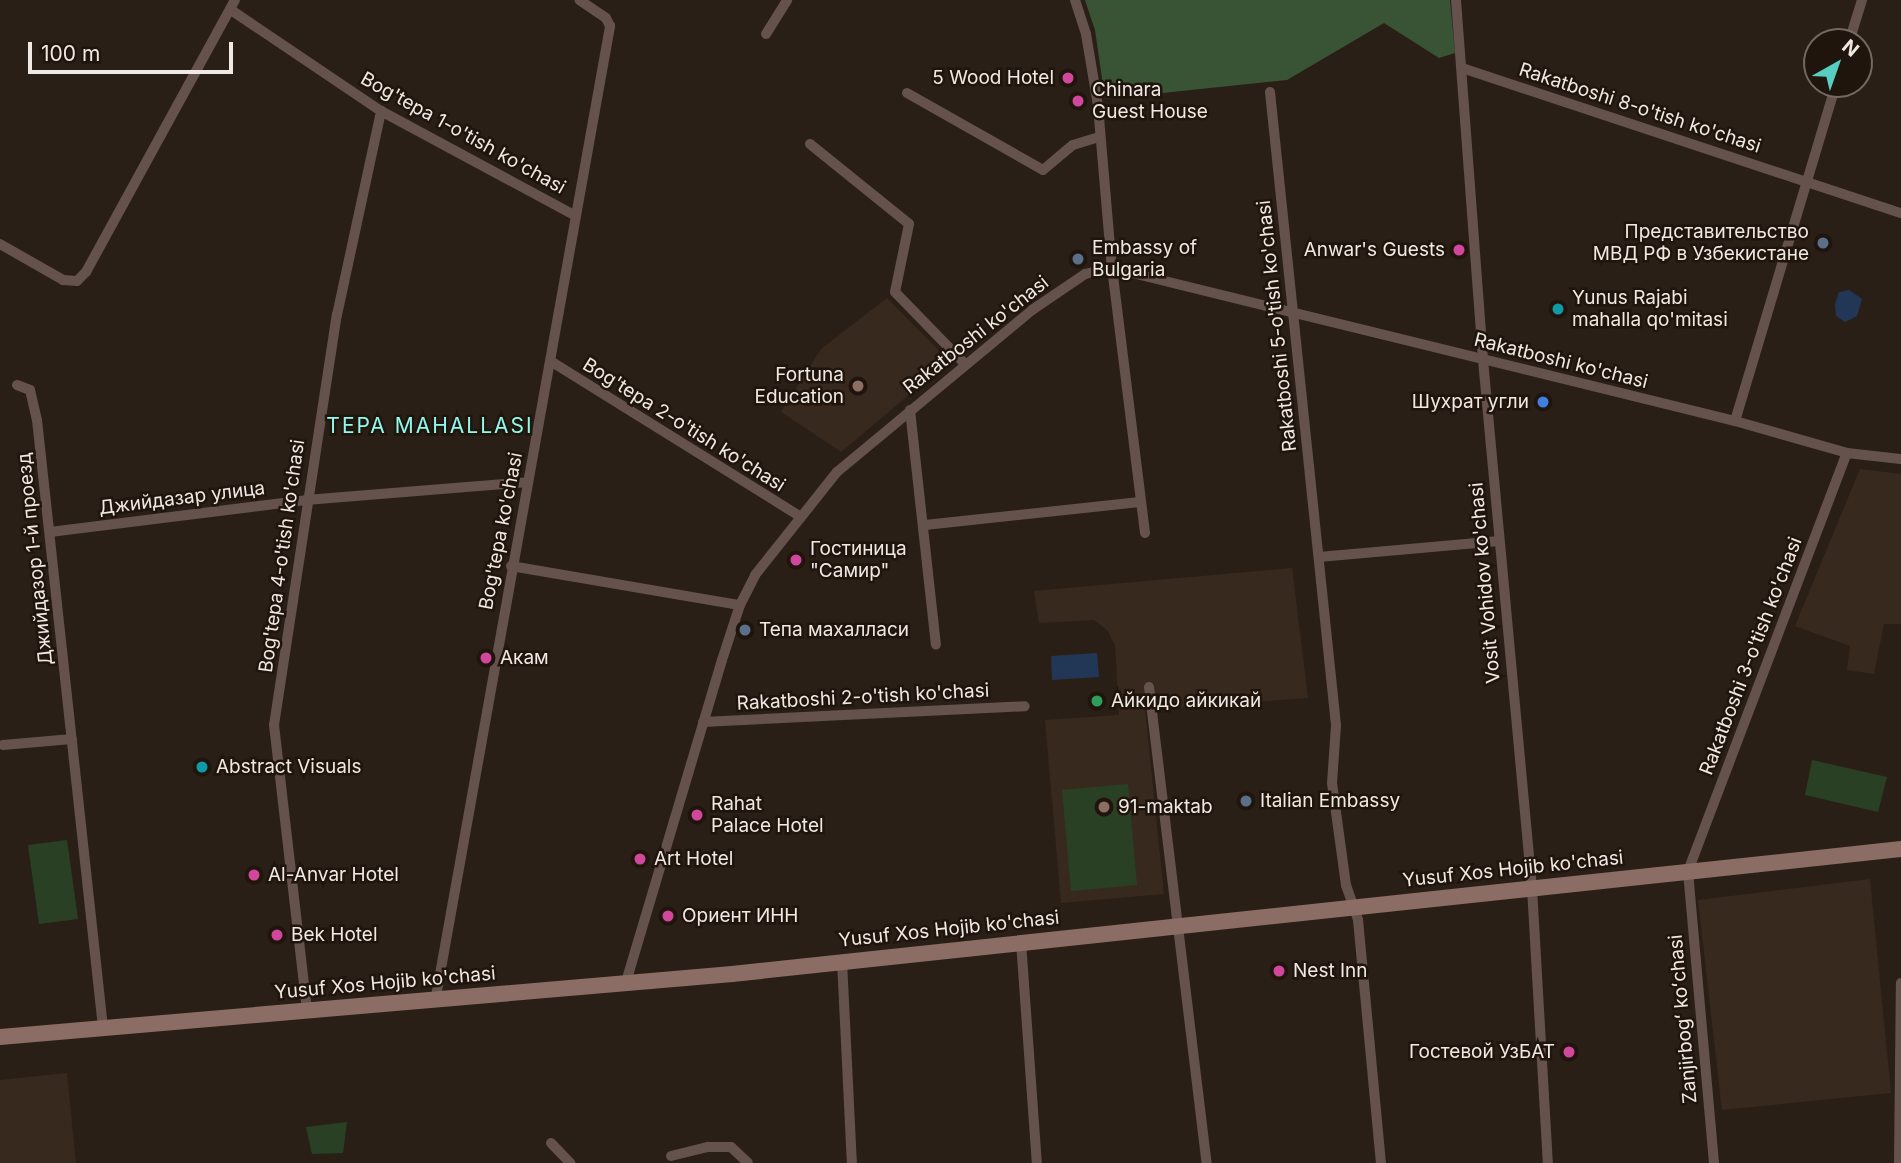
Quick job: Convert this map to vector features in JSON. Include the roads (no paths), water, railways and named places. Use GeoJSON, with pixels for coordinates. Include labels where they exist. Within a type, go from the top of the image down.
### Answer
{"type":"FeatureCollection","features":[{"type":"Feature","properties":{"kind":"main road","name":"Yusuf Xos Hojib ko'chasi"},"geometry":{"type":"LineString","coordinates":[[0,1037],[307,1010],[435,1002],[1901,849]]}},
{"type":"Feature","properties":{"kind":"street","name":"Bog'tepa ko'chasi"},"geometry":{"type":"LineString","coordinates":[[435,1002],[511,566],[552,362],[574,215],[610,21],[579,0]]}},
{"type":"Feature","properties":{"kind":"street"},"geometry":{"type":"LineString","coordinates":[[766,34],[787,0]]}},
{"type":"Feature","properties":{"kind":"street"},"geometry":{"type":"LineString","coordinates":[[1075,0],[1086,34],[1100,137],[1112,268],[1145,533]]}},
{"type":"Feature","properties":{"kind":"street","name":"Vosit Vohidov ko'chasi"},"geometry":{"type":"LineString","coordinates":[[1456,0],[1482,360],[1532,888],[1548,1163]]}},
{"type":"Feature","properties":{"kind":"street"},"geometry":{"type":"LineString","coordinates":[[1853,28],[1862,0]]}},
{"type":"Feature","properties":{"kind":"street","name":"Bog'tepa 1-o'tish ko'chasi"},"geometry":{"type":"LineString","coordinates":[[233,5],[381,111],[574,215]]}},
{"type":"Feature","properties":{"kind":"street"},"geometry":{"type":"LineString","coordinates":[[0,244],[63,279],[78,281],[233,5]]}},
{"type":"Feature","properties":{"kind":"street","name":"Rakatboshi 8-o'tish ko'chasi"},"geometry":{"type":"LineString","coordinates":[[1462,68],[1901,213]]}},
{"type":"Feature","properties":{"kind":"street","name":"Rakatboshi 5-o'tish ko'chasi"},"geometry":{"type":"LineString","coordinates":[[1270,92],[1336,725],[1332,783],[1353,907],[1358,920],[1381,1163]]}},
{"type":"Feature","properties":{"kind":"street"},"geometry":{"type":"LineString","coordinates":[[906,93],[1043,170],[1073,145],[1100,137]]}},
{"type":"Feature","properties":{"kind":"street"},"geometry":{"type":"LineString","coordinates":[[1735,421],[1832,98]]}},
{"type":"Feature","properties":{"kind":"street","name":"Bog'tepa 4-o'tish ko'chasi"},"geometry":{"type":"LineString","coordinates":[[307,1010],[274,725],[306,500],[337,314],[381,111]]}},
{"type":"Feature","properties":{"kind":"street","name":"Rakatboshi ko'chasi"},"geometry":{"type":"LineString","coordinates":[[810,144],[909,225],[895,292],[965,364]]}},
{"type":"Feature","properties":{"kind":"street","name":"Rakatboshi ko'chasi"},"geometry":{"type":"LineString","coordinates":[[626,982],[740,605],[755,575],[836,472],[965,364],[1073,281],[1099,269],[1112,268],[1293,315],[1735,421],[1847,453],[1901,459]]}},
{"type":"Feature","properties":{"kind":"street","name":"Bog'tepa 2-o'tish ko'chasi"},"geometry":{"type":"LineString","coordinates":[[552,362],[799,516]]}},
{"type":"Feature","properties":{"kind":"street","name":"Джийдазор 1-й проезд"},"geometry":{"type":"LineString","coordinates":[[17,386],[30,390],[35,410],[103,1028]]}},
{"type":"Feature","properties":{"kind":"street"},"geometry":{"type":"LineString","coordinates":[[910,410],[925,525],[936,645]]}},
{"type":"Feature","properties":{"kind":"street","name":"Rakatboshi 3-o'tish ko'chasi"},"geometry":{"type":"LineString","coordinates":[[1688,871],[1847,453]]}},
{"type":"Feature","properties":{"kind":"street","name":"Джийдазар улица"},"geometry":{"type":"LineString","coordinates":[[50,532],[306,500],[528,482]]}},
{"type":"Feature","properties":{"kind":"street"},"geometry":{"type":"LineString","coordinates":[[925,525],[1140,502]]}},
{"type":"Feature","properties":{"kind":"street"},"geometry":{"type":"LineString","coordinates":[[1319,557],[1499,541]]}},
{"type":"Feature","properties":{"kind":"street"},"geometry":{"type":"LineString","coordinates":[[511,566],[740,605]]}},
{"type":"Feature","properties":{"kind":"street"},"geometry":{"type":"LineString","coordinates":[[1149,687],[1207,1163]]}},
{"type":"Feature","properties":{"kind":"street","name":"Rakatboshi 2-o'tish ko'chasi"},"geometry":{"type":"LineString","coordinates":[[703,722],[1025,706]]}},
{"type":"Feature","properties":{"kind":"street"},"geometry":{"type":"LineString","coordinates":[[3,745],[72,739]]}},
{"type":"Feature","properties":{"kind":"street","name":"Zanjirbogʻ koʻchasi"},"geometry":{"type":"LineString","coordinates":[[1688,871],[1714,1163]]}},
{"type":"Feature","properties":{"kind":"street"},"geometry":{"type":"LineString","coordinates":[[1021,942],[1037,1163]]}},
{"type":"Feature","properties":{"kind":"street"},"geometry":{"type":"LineString","coordinates":[[842,961],[852,1163]]}},
{"type":"Feature","properties":{"kind":"street"},"geometry":{"type":"LineString","coordinates":[[1899,1163],[1901,982]]}},
{"type":"Feature","properties":{"kind":"street"},"geometry":{"type":"LineString","coordinates":[[551,1143],[570,1163]]}},
{"type":"Feature","properties":{"kind":"street"},"geometry":{"type":"LineString","coordinates":[[671,1156],[708,1147],[731,1147],[748,1163]]}},
{"type":"Feature","properties":{"kind":"water"},"geometry":{"type":"Polygon","coordinates":[[[1849,290],[1862,299],[1857,316],[1845,322],[1836,316],[1835,304],[1839,292],[1849,290]]]}},
{"type":"Feature","properties":{"kind":"water"},"geometry":{"type":"Polygon","coordinates":[[[1097,653],[1099,677],[1052,680],[1051,656],[1097,653]]]}},
{"type":"Feature","properties":{"kind":"place","name":"5 Wood Hotel"},"geometry":{"type":"Point","coordinates":[1068,78]}},
{"type":"Feature","properties":{"kind":"place","name":"Chinara Guest House"},"geometry":{"type":"Point","coordinates":[1078,101]}},
{"type":"Feature","properties":{"kind":"place","name":"Представительство МВД РФ в Узбекистане"},"geometry":{"type":"Point","coordinates":[1823,243]}},
{"type":"Feature","properties":{"kind":"place","name":"Anwar's Guests"},"geometry":{"type":"Point","coordinates":[1459,250]}},
{"type":"Feature","properties":{"kind":"place","name":"Embassy of Bulgaria"},"geometry":{"type":"Point","coordinates":[1078,259]}},
{"type":"Feature","properties":{"kind":"place","name":"Yunus Rajabi mahalla qo'mitasi"},"geometry":{"type":"Point","coordinates":[1558,309]}},
{"type":"Feature","properties":{"kind":"place","name":"Fortuna Education"},"geometry":{"type":"Point","coordinates":[858,386]}},
{"type":"Feature","properties":{"kind":"place","name":"Шухрат угли"},"geometry":{"type":"Point","coordinates":[1543,402]}},
{"type":"Feature","properties":{"kind":"place","name":"Гостиница \"Самир\""},"geometry":{"type":"Point","coordinates":[796,560]}},
{"type":"Feature","properties":{"kind":"place","name":"Тепа махалласи"},"geometry":{"type":"Point","coordinates":[745,630]}},
{"type":"Feature","properties":{"kind":"place","name":"Акам"},"geometry":{"type":"Point","coordinates":[486,658]}},
{"type":"Feature","properties":{"kind":"place","name":"Айкидо айкикай"},"geometry":{"type":"Point","coordinates":[1097,701]}},
{"type":"Feature","properties":{"kind":"place","name":"Abstract Visuals"},"geometry":{"type":"Point","coordinates":[202,767]}},
{"type":"Feature","properties":{"kind":"place","name":"Italian Embassy"},"geometry":{"type":"Point","coordinates":[1246,801]}},
{"type":"Feature","properties":{"kind":"place","name":"91-maktab"},"geometry":{"type":"Point","coordinates":[1104,807]}},
{"type":"Feature","properties":{"kind":"place","name":"Rahat Palace Hotel"},"geometry":{"type":"Point","coordinates":[697,815]}},
{"type":"Feature","properties":{"kind":"place","name":"Art Hotel"},"geometry":{"type":"Point","coordinates":[640,859]}},
{"type":"Feature","properties":{"kind":"place","name":"Al-Anvar Hotel"},"geometry":{"type":"Point","coordinates":[254,875]}},
{"type":"Feature","properties":{"kind":"place","name":"Ориент ИНН"},"geometry":{"type":"Point","coordinates":[668,916]}},
{"type":"Feature","properties":{"kind":"place","name":"Bek Hotel"},"geometry":{"type":"Point","coordinates":[277,935]}},
{"type":"Feature","properties":{"kind":"place","name":"Nest Inn"},"geometry":{"type":"Point","coordinates":[1279,971]}},
{"type":"Feature","properties":{"kind":"place","name":"Гостевой УзБАТ"},"geometry":{"type":"Point","coordinates":[1569,1052]}},
{"type":"Feature","properties":{"kind":"district","name":"TEPA MAHALLASI"},"geometry":{"type":"Point","coordinates":[430,426]}}]}
